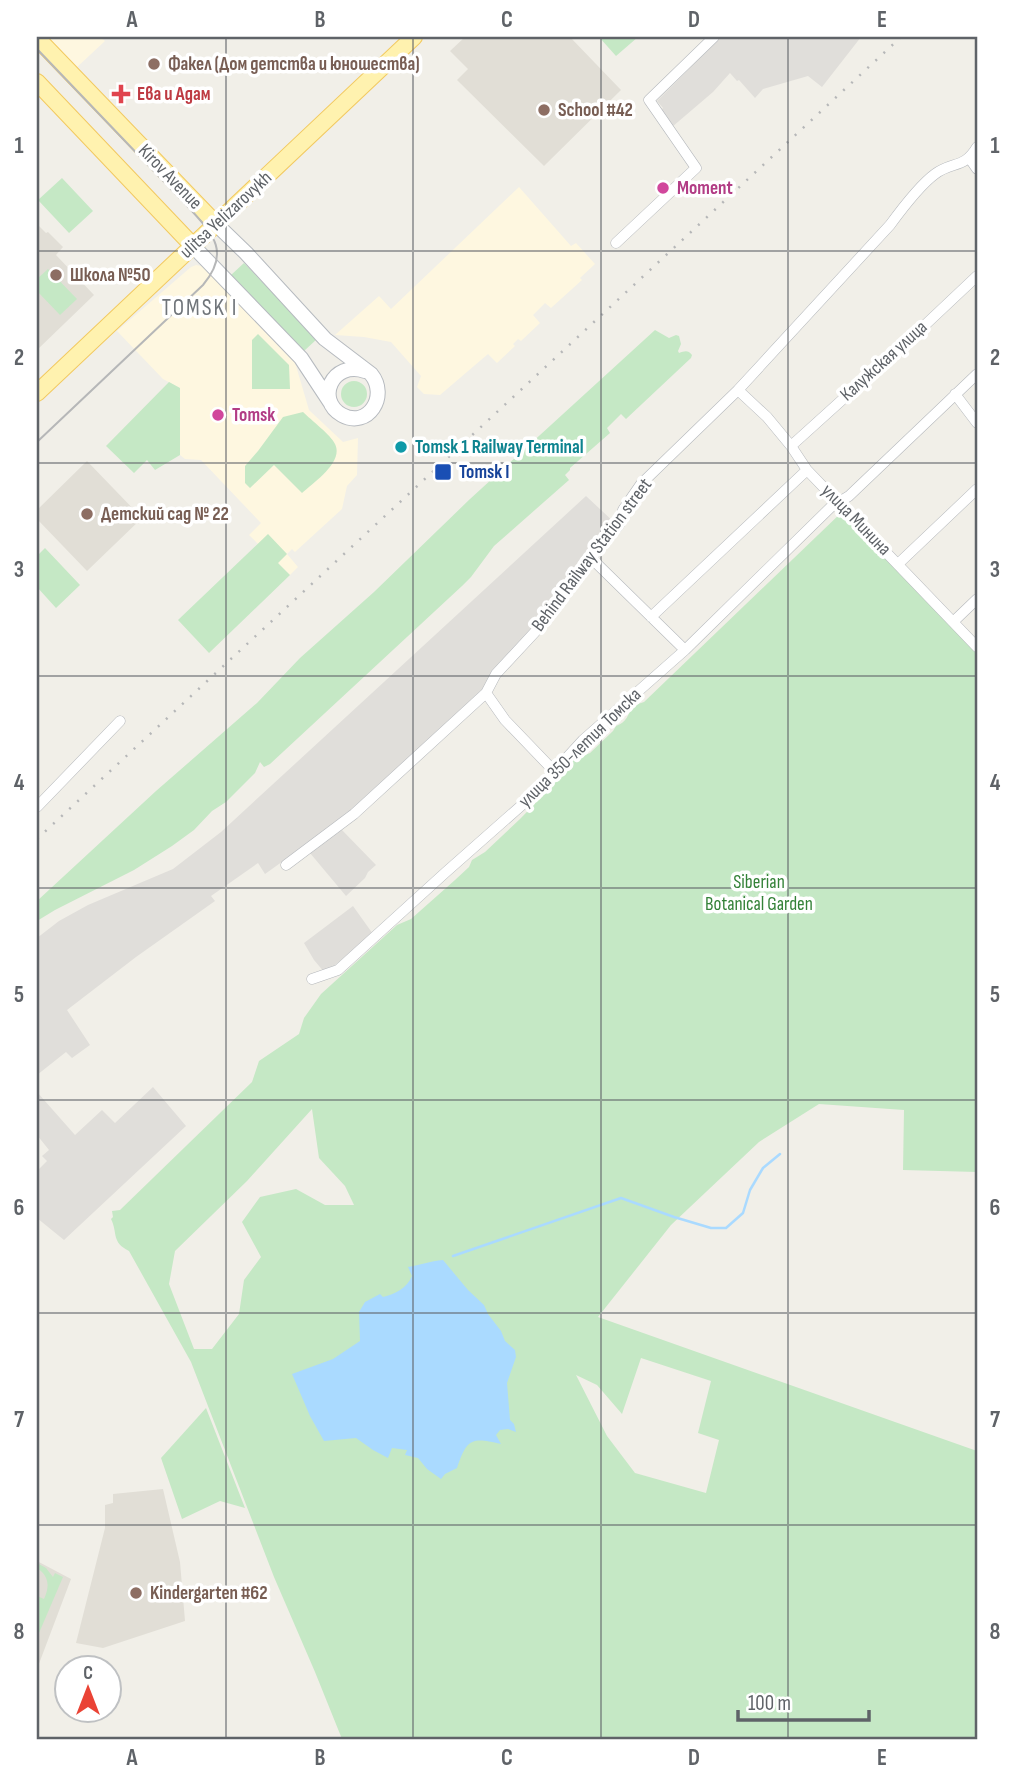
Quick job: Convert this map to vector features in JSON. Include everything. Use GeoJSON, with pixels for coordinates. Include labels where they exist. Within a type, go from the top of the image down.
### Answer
{"type":"FeatureCollection","features":[{"type":"Feature","properties":{"kind":"main road","name":"ulitsa Yelizarovykh"},"geometry":{"type":"LineString","coordinates":[[37,393],[414,37]]}},
{"type":"Feature","properties":{"kind":"main road","name":"Kirov Avenue"},"geometry":{"type":"LineString","coordinates":[[37,38],[246,253],[325,339],[365,371]]}},
{"type":"Feature","properties":{"kind":"main road","name":"Kirov Avenue"},"geometry":{"type":"LineString","coordinates":[[37,82],[301,358],[332,404]]}},
{"type":"Feature","properties":{"kind":"main road"},"geometry":{"type":"LineString","coordinates":[[352,368],[365,371],[374,379],[378,397],[373,409],[363,416],[351,418],[340,413],[332,404],[329,397],[330,387],[341,371],[352,368]]}},
{"type":"Feature","properties":{"kind":"street"},"geometry":{"type":"LineString","coordinates":[[616,243],[696,168],[649,100],[715,37]]}},
{"type":"Feature","properties":{"kind":"street"},"geometry":{"type":"LineString","coordinates":[[977,148],[970,159],[977,169]]}},
{"type":"Feature","properties":{"kind":"street","name":"Behind Railway Station street"},"geometry":{"type":"LineString","coordinates":[[286,865],[354,814],[486,693],[496,674],[535,632],[619,525],[623,510],[641,484],[738,390],[936,173],[970,159]]}},
{"type":"Feature","properties":{"kind":"street","name":"Калужская улица"},"geometry":{"type":"LineString","coordinates":[[791,446],[977,276]]}},
{"type":"Feature","properties":{"kind":"street","name":"улица 350-летия Томска"},"geometry":{"type":"LineString","coordinates":[[312,979],[338,970],[531,797],[583,740],[685,650],[831,507],[849,496],[977,374]]}},
{"type":"Feature","properties":{"kind":"street","name":"улица Минина"},"geometry":{"type":"LineString","coordinates":[[738,390],[767,417],[807,470],[977,647]]}},
{"type":"Feature","properties":{"kind":"street"},"geometry":{"type":"LineString","coordinates":[[955,394],[977,423]]}},
{"type":"Feature","properties":{"kind":"street"},"geometry":{"type":"LineString","coordinates":[[651,617],[807,470]]}},
{"type":"Feature","properties":{"kind":"street"},"geometry":{"type":"LineString","coordinates":[[898,564],[977,489]]}},
{"type":"Feature","properties":{"kind":"street"},"geometry":{"type":"LineString","coordinates":[[591,558],[685,650]]}},
{"type":"Feature","properties":{"kind":"street"},"geometry":{"type":"LineString","coordinates":[[953,622],[977,599]]}},
{"type":"Feature","properties":{"kind":"street"},"geometry":{"type":"LineString","coordinates":[[486,693],[505,720],[555,771]]}},
{"type":"Feature","properties":{"kind":"street"},"geometry":{"type":"LineString","coordinates":[[37,807],[120,721]]}},
{"type":"Feature","properties":{"kind":"shaded area"},"geometry":{"type":"Polygon","coordinates":[[[45,37],[100,37],[105,41],[75,69],[45,37]]]}},
{"type":"Feature","properties":{"kind":"shaded area","name":"School #42"},"geometry":{"type":"Polygon","coordinates":[[[465,37],[570,37],[621,90],[544,166],[457,80],[468,69],[450,51],[465,37]]]}},
{"type":"Feature","properties":{"kind":"shaded area"},"geometry":{"type":"Polygon","coordinates":[[[721,37],[861,37],[822,87],[808,76],[763,89],[755,98],[730,73],[713,92],[672,127],[660,111],[663,108],[657,101],[721,37]]]}},
{"type":"Feature","properties":{"kind":"shaded area"},"geometry":{"type":"Polygon","coordinates":[[[519,187],[571,246],[576,243],[595,264],[580,278],[582,280],[551,308],[545,303],[533,315],[540,323],[521,341],[518,339],[513,344],[515,346],[497,363],[488,354],[440,395],[424,394],[417,387],[421,376],[391,342],[335,335],[379,296],[391,309],[519,187]]]}},
{"type":"Feature","properties":{"kind":"shaded area","name":"Школа №50"},"geometry":{"type":"Polygon","coordinates":[[[37,224],[63,247],[56,255],[94,295],[37,350],[37,224]]]}},
{"type":"Feature","properties":{"kind":"shaded area"},"geometry":{"type":"Polygon","coordinates":[[[196,265],[206,267],[294,359],[309,410],[343,442],[358,438],[357,475],[347,486],[342,509],[295,552],[292,549],[287,554],[298,567],[290,575],[249,535],[261,523],[201,460],[185,459],[180,455],[180,388],[163,379],[117,331],[196,265]]]}},
{"type":"Feature","properties":{"kind":"shaded area","name":"Детский сад № 22"},"geometry":{"type":"Polygon","coordinates":[[[87,461],[142,518],[87,571],[37,519],[37,510],[87,461]]]}},
{"type":"Feature","properties":{"kind":"shaded area"},"geometry":{"type":"Polygon","coordinates":[[[586,496],[616,524],[484,691],[353,811],[265,874],[258,863],[211,896],[215,901],[67,1010],[90,1045],[72,1058],[66,1052],[37,1075],[37,938],[59,921],[88,905],[173,869],[221,832],[586,496]]]}},
{"type":"Feature","properties":{"kind":"shaded area"},"geometry":{"type":"Polygon","coordinates":[[[341,829],[376,865],[346,896],[310,853],[341,829]]]}},
{"type":"Feature","properties":{"kind":"shaded area"},"geometry":{"type":"Polygon","coordinates":[[[353,906],[373,934],[325,973],[304,943],[353,906]]]}},
{"type":"Feature","properties":{"kind":"shaded area"},"geometry":{"type":"Polygon","coordinates":[[[153,1087],[186,1126],[64,1240],[37,1218],[37,1171],[47,1161],[42,1156],[49,1150],[37,1135],[37,1092],[75,1135],[102,1110],[115,1123],[153,1087]]]}},
{"type":"Feature","properties":{"kind":"shaded area","name":"Kindergarten #62"},"geometry":{"type":"Polygon","coordinates":[[[163,1489],[180,1562],[185,1621],[103,1648],[76,1643],[105,1528],[105,1505],[113,1503],[113,1494],[163,1489]]]}},
{"type":"Feature","properties":{"kind":"shaded area"},"geometry":{"type":"Polygon","coordinates":[[[37,1561],[71,1579],[37,1669],[37,1561]]]}},
{"type":"Feature","properties":{"kind":"green space"},"geometry":{"type":"Polygon","coordinates":[[[599,37],[638,37],[616,56],[599,37]]]}},
{"type":"Feature","properties":{"kind":"green space"},"geometry":{"type":"Polygon","coordinates":[[[62,178],[93,211],[69,233],[38,200],[62,178]]]}},
{"type":"Feature","properties":{"kind":"green space"},"geometry":{"type":"Polygon","coordinates":[[[244,263],[317,339],[304,351],[231,275],[244,263]]]}},
{"type":"Feature","properties":{"kind":"green space"},"geometry":{"type":"Polygon","coordinates":[[[48,269],[77,299],[60,315],[37,291],[37,279],[48,269]]]}},
{"type":"Feature","properties":{"kind":"green space"},"geometry":{"type":"Polygon","coordinates":[[[655,330],[669,338],[679,336],[679,353],[688,352],[692,355],[691,358],[626,419],[621,414],[607,428],[610,433],[570,468],[565,475],[569,480],[494,546],[462,586],[270,764],[264,767],[260,762],[255,773],[194,830],[134,870],[37,921],[37,901],[156,791],[257,703],[300,658],[655,330]]]}},
{"type":"Feature","properties":{"kind":"green space"},"geometry":{"type":"Polygon","coordinates":[[[258,334],[289,365],[290,389],[252,389],[252,340],[258,334]]]}},
{"type":"Feature","properties":{"kind":"green space"},"geometry":{"type":"Polygon","coordinates":[[[354,381],[363,385],[367,394],[363,403],[354,407],[345,403],[341,394],[345,385],[354,381]]]}},
{"type":"Feature","properties":{"kind":"green space"},"geometry":{"type":"Polygon","coordinates":[[[169,382],[180,388],[180,455],[155,470],[147,460],[134,473],[106,446],[169,382]]]}},
{"type":"Feature","properties":{"kind":"green space"},"geometry":{"type":"Polygon","coordinates":[[[303,412],[333,440],[337,451],[332,465],[302,493],[274,465],[250,488],[245,483],[245,466],[283,417],[303,412]]]}},
{"type":"Feature","properties":{"kind":"green space","name":"Siberian Botanical Garden"},"geometry":{"type":"Polygon","coordinates":[[[843,511],[977,651],[977,1172],[903,1170],[904,1110],[819,1104],[759,1142],[671,1225],[598,1317],[977,1451],[977,1739],[342,1739],[274,1577],[191,1362],[129,1251],[123,1248],[116,1237],[111,1219],[112,1211],[120,1210],[252,1082],[259,1061],[299,1034],[304,1018],[321,994],[397,925],[411,919],[455,880],[469,867],[472,860],[485,852],[520,819],[574,759],[590,753],[625,720],[632,706],[644,702],[843,511]],[[312,1109],[247,1181],[175,1251],[169,1284],[194,1349],[212,1349],[239,1314],[244,1280],[261,1257],[242,1222],[260,1197],[296,1189],[325,1205],[354,1205],[345,1186],[319,1158],[312,1109]],[[641,1358],[622,1414],[597,1385],[576,1375],[607,1436],[635,1473],[706,1493],[719,1440],[698,1433],[711,1381],[641,1358]]]}},
{"type":"Feature","properties":{"kind":"green space"},"geometry":{"type":"Polygon","coordinates":[[[268,534],[287,554],[278,563],[290,575],[209,653],[178,620],[268,534]]]}},
{"type":"Feature","properties":{"kind":"green space"},"geometry":{"type":"Polygon","coordinates":[[[45,548],[80,585],[56,608],[37,587],[37,556],[45,548]]]}},
{"type":"Feature","properties":{"kind":"green space"},"geometry":{"type":"Polygon","coordinates":[[[206,1408],[245,1508],[220,1501],[182,1519],[161,1458],[206,1408]]]}},
{"type":"Feature","properties":{"kind":"green space"},"geometry":{"type":"Polygon","coordinates":[[[37,1563],[46,1568],[53,1577],[55,1573],[63,1577],[39,1633],[37,1596],[44,1599],[48,1586],[44,1574],[37,1568],[37,1563]]]}},
{"type":"Feature","properties":{"kind":"water"},"geometry":{"type":"Polygon","coordinates":[[[443,1260],[484,1305],[505,1341],[515,1350],[516,1357],[507,1383],[510,1420],[516,1432],[500,1430],[496,1435],[501,1444],[472,1442],[464,1451],[457,1468],[441,1479],[418,1458],[405,1455],[407,1450],[392,1448],[388,1458],[356,1438],[324,1441],[292,1374],[333,1359],[360,1341],[359,1312],[365,1302],[380,1294],[383,1297],[392,1294],[404,1287],[412,1276],[408,1267],[443,1260]]]}},
{"type":"Feature","properties":{"kind":"waterway"},"geometry":{"type":"LineString","coordinates":[[453,1256],[621,1198],[711,1228],[726,1228],[743,1213],[750,1190],[763,1168],[780,1154]]}},
{"type":"Feature","properties":{"kind":"tram line"},"geometry":{"type":"LineString","coordinates":[[37,49],[199,219],[212,236],[217,254],[216,263],[203,285],[37,442]]}},
{"type":"Feature","properties":{"kind":"railway"},"geometry":{"type":"LineString","coordinates":[[37,839],[901,37]]}},
{"type":"Feature","properties":{"kind":"place","name":"Факел (Дом детства и юношества)"},"geometry":{"type":"Point","coordinates":[154,64]}},
{"type":"Feature","properties":{"kind":"place","name":"Ева и Адам"},"geometry":{"type":"Point","coordinates":[121,94]}},
{"type":"Feature","properties":{"kind":"place","name":"School #42"},"geometry":{"type":"Point","coordinates":[544,110]}},
{"type":"Feature","properties":{"kind":"place","name":"Moment"},"geometry":{"type":"Point","coordinates":[663,188]}},
{"type":"Feature","properties":{"kind":"place","name":"Школа №50"},"geometry":{"type":"Point","coordinates":[56,275]}},
{"type":"Feature","properties":{"kind":"place","name":"Tomsk"},"geometry":{"type":"Point","coordinates":[218,415]}},
{"type":"Feature","properties":{"kind":"place","name":"Tomsk 1 Railway Terminal"},"geometry":{"type":"Point","coordinates":[401,447]}},
{"type":"Feature","properties":{"kind":"place","name":"Tomsk I"},"geometry":{"type":"Point","coordinates":[443,472]}},
{"type":"Feature","properties":{"kind":"place","name":"Детский сад № 22"},"geometry":{"type":"Point","coordinates":[87,514]}},
{"type":"Feature","properties":{"kind":"place","name":"Kindergarten #62"},"geometry":{"type":"Point","coordinates":[136,1593]}},
{"type":"Feature","properties":{"kind":"district","name":"TOMSK I"},"geometry":{"type":"Point","coordinates":[200,308]}}]}
